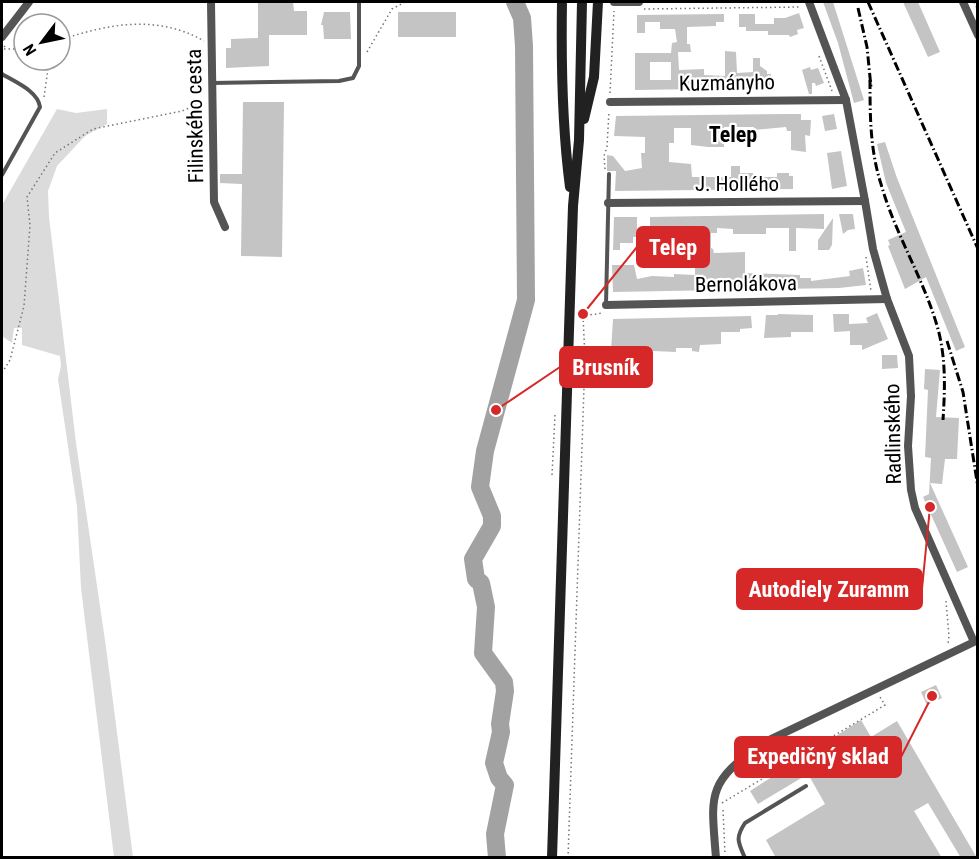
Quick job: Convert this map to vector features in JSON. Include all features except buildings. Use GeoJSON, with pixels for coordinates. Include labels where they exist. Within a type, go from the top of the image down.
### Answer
{"type":"FeatureCollection","features":[{"type":"Feature","properties":{"kind":"main road"},"geometry":{"type":"LineString","coordinates":[[562,2],[561,48],[565,152],[573,206]]}},
{"type":"Feature","properties":{"kind":"main road"},"geometry":{"type":"LineString","coordinates":[[552,858],[573,206],[579,140],[582,2]]}},
{"type":"Feature","properties":{"kind":"main road"},"geometry":{"type":"LineString","coordinates":[[579,140],[594,77],[598,2]]}},
{"type":"Feature","properties":{"kind":"street"},"geometry":{"type":"LineString","coordinates":[[2,37],[29,2]]}},
{"type":"Feature","properties":{"kind":"street","name":"Filinského cesta"},"geometry":{"type":"LineString","coordinates":[[211,2],[214,202],[225,227]]}},
{"type":"Feature","properties":{"kind":"street"},"geometry":{"type":"LineString","coordinates":[[614,2],[639,2]]}},
{"type":"Feature","properties":{"kind":"street","name":"Radlinského"},"geometry":{"type":"LineString","coordinates":[[716,858],[713,801],[721,779],[731,768],[761,744],[945,657],[976,646],[915,508],[911,490],[908,446],[911,396],[909,356],[887,299],[873,249],[846,100],[809,2]]}},
{"type":"Feature","properties":{"kind":"street"},"geometry":{"type":"LineString","coordinates":[[968,2],[978,35]]}},
{"type":"Feature","properties":{"kind":"street","name":"Kuzmányho"},"geometry":{"type":"LineString","coordinates":[[610,102],[846,100]]}},
{"type":"Feature","properties":{"kind":"street","name":"J. Hollého"},"geometry":{"type":"LineString","coordinates":[[608,203],[866,201]]}},
{"type":"Feature","properties":{"kind":"street","name":"Bernolákova"},"geometry":{"type":"LineString","coordinates":[[606,305],[887,299]]}},
{"type":"Feature","properties":{"kind":"lane"},"geometry":{"type":"LineString","coordinates":[[212,83],[339,81],[353,78],[359,66],[359,2]]}},
{"type":"Feature","properties":{"kind":"lane"},"geometry":{"type":"LineString","coordinates":[[2,74],[34,94],[40,104],[39,111],[2,175]]}},
{"type":"Feature","properties":{"kind":"lane"},"geometry":{"type":"LineString","coordinates":[[606,305],[609,174]]}},
{"type":"Feature","properties":{"kind":"lane"},"geometry":{"type":"LineString","coordinates":[[745,858],[738,840],[739,832],[745,823],[806,786]]}},
{"type":"Feature","properties":{"kind":"path"},"geometry":{"type":"LineString","coordinates":[[359,66],[392,9],[405,2]]}},
{"type":"Feature","properties":{"kind":"path"},"geometry":{"type":"LineString","coordinates":[[609,174],[605,172],[604,156],[608,147],[614,2]]}},
{"type":"Feature","properties":{"kind":"path"},"geometry":{"type":"LineString","coordinates":[[639,2],[638,9],[802,8],[800,2]]}},
{"type":"Feature","properties":{"kind":"path"},"geometry":{"type":"LineString","coordinates":[[968,2],[978,10]]}},
{"type":"Feature","properties":{"kind":"path"},"geometry":{"type":"LineString","coordinates":[[72,36],[107,26],[145,23],[186,31],[211,46]]}},
{"type":"Feature","properties":{"kind":"path"},"geometry":{"type":"LineString","coordinates":[[817,50],[835,100]]}},
{"type":"Feature","properties":{"kind":"path"},"geometry":{"type":"LineString","coordinates":[[40,104],[44,99],[48,72]]}},
{"type":"Feature","properties":{"kind":"path"},"geometry":{"type":"LineString","coordinates":[[2,373],[10,360],[24,306],[30,225],[27,197],[55,153],[93,129],[182,111],[212,98]]}},
{"type":"Feature","properties":{"kind":"path"},"geometry":{"type":"LineString","coordinates":[[864,250],[873,300]]}},
{"type":"Feature","properties":{"kind":"path"},"geometry":{"type":"LineString","coordinates":[[585,358],[583,316],[601,314]]}},
{"type":"Feature","properties":{"kind":"path"},"geometry":{"type":"LineString","coordinates":[[945,591],[949,636],[945,657]]}},
{"type":"Feature","properties":{"kind":"path"},"geometry":{"type":"LineString","coordinates":[[725,858],[722,802],[885,705],[876,690]]}},
{"type":"Feature","properties":{"kind":"shaded area"},"geometry":{"type":"Polygon","coordinates":[[[57,109],[76,113],[107,109],[107,124],[85,136],[57,166],[48,191],[49,217],[76,443],[106,647],[133,857],[114,857],[81,588],[77,507],[58,379],[61,366],[60,356],[22,345],[22,328],[14,328],[12,343],[2,336],[2,205],[57,109]]]}},
{"type":"Feature","properties":{"kind":"waterway"},"geometry":{"type":"LineString","coordinates":[[497,858],[495,834],[505,785],[499,778],[494,763],[501,732],[505,691],[504,682],[483,653],[486,607],[481,583],[476,579],[473,559],[492,526],[492,516],[480,487],[485,451],[526,300],[524,46],[522,18],[515,2]]}},
{"type":"Feature","properties":{"kind":"railway"},"geometry":{"type":"LineString","coordinates":[[868,2],[978,249]]}},
{"type":"Feature","properties":{"kind":"railway"},"geometry":{"type":"LineString","coordinates":[[858,8],[867,47],[871,87]]}},
{"type":"Feature","properties":{"kind":"railway"},"geometry":{"type":"LineString","coordinates":[[870,80],[871,132],[877,171],[894,221],[932,310],[941,340],[944,374],[943,420]]}},
{"type":"Feature","properties":{"kind":"railway"},"geometry":{"type":"LineString","coordinates":[[947,341],[963,392],[978,488]]}},
{"type":"Feature","properties":{"kind":"place","name":"Telep"},"geometry":{"type":"Point","coordinates":[583,314]}},
{"type":"Feature","properties":{"kind":"place","name":"Brusník"},"geometry":{"type":"Point","coordinates":[496,410]}},
{"type":"Feature","properties":{"kind":"place","name":"Autodiely Zuramm"},"geometry":{"type":"Point","coordinates":[930,507]}},
{"type":"Feature","properties":{"kind":"place","name":"Expedičný sklad"},"geometry":{"type":"Point","coordinates":[932,696]}},
{"type":"Feature","properties":{"kind":"district","name":"Telep"},"geometry":{"type":"Point","coordinates":[733,134]}}]}
